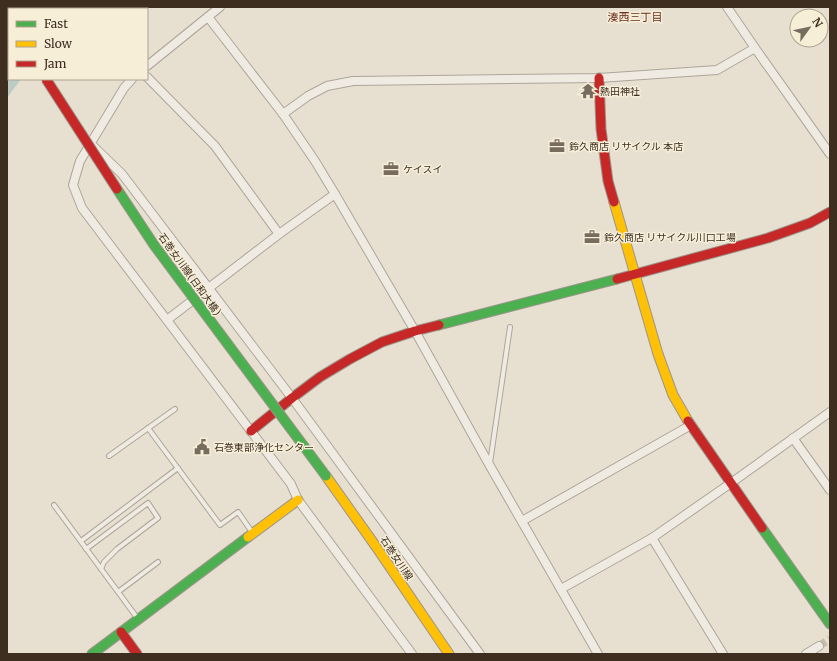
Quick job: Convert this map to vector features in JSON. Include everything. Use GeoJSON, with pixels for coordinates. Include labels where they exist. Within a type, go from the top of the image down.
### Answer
{"type":"FeatureCollection","features":[{"type":"Feature","properties":{"kind":"street"},"geometry":{"type":"LineString","coordinates":[[148,65],[220,7]]}},
{"type":"Feature","properties":{"kind":"street"},"geometry":{"type":"LineString","coordinates":[[727,7],[830,154]]}},
{"type":"Feature","properties":{"kind":"street"},"geometry":{"type":"LineString","coordinates":[[208,17],[283,114],[315,161],[415,331],[490,466],[598,654]]}},
{"type":"Feature","properties":{"kind":"street"},"geometry":{"type":"LineString","coordinates":[[283,114],[308,96],[327,86],[353,81],[600,78],[717,70],[755,48]]}},
{"type":"Feature","properties":{"kind":"street"},"geometry":{"type":"LineString","coordinates":[[148,78],[215,146],[279,234]]}},
{"type":"Feature","properties":{"kind":"street"},"geometry":{"type":"LineString","coordinates":[[600,78],[601,129],[608,181],[658,354],[673,395],[691,425],[830,624]]}},
{"type":"Feature","properties":{"kind":"street","name":"石巻女川線(日和大橋)"},"geometry":{"type":"LineString","coordinates":[[47,80],[154,245],[326,476]]}},
{"type":"Feature","properties":{"kind":"street"},"geometry":{"type":"LineString","coordinates":[[131,80],[124,88],[80,161],[74,185],[82,208],[290,484],[298,500],[412,654]]}},
{"type":"Feature","properties":{"kind":"street"},"geometry":{"type":"LineString","coordinates":[[90,144],[122,174],[292,398],[480,654]]}},
{"type":"Feature","properties":{"kind":"street"},"geometry":{"type":"LineString","coordinates":[[167,320],[279,234],[335,194]]}},
{"type":"Feature","properties":{"kind":"street"},"geometry":{"type":"LineString","coordinates":[[250,431],[320,377],[382,342],[415,331],[768,238],[810,223],[830,212]]}},
{"type":"Feature","properties":{"kind":"street"},"geometry":{"type":"LineString","coordinates":[[561,589],[652,538],[830,412]]}},
{"type":"Feature","properties":{"kind":"street"},"geometry":{"type":"LineString","coordinates":[[522,521],[691,425]]}},
{"type":"Feature","properties":{"kind":"street"},"geometry":{"type":"LineString","coordinates":[[793,438],[830,490]]}},
{"type":"Feature","properties":{"kind":"street","name":"石巻女川線"},"geometry":{"type":"LineString","coordinates":[[326,476],[449,654]]}},
{"type":"Feature","properties":{"kind":"street"},"geometry":{"type":"LineString","coordinates":[[92,654],[298,500]]}},
{"type":"Feature","properties":{"kind":"street"},"geometry":{"type":"LineString","coordinates":[[652,538],[723,654]]}},
{"type":"Feature","properties":{"kind":"street"},"geometry":{"type":"LineString","coordinates":[[121,632],[137,654]]}},
{"type":"Feature","properties":{"kind":"street"},"geometry":{"type":"LineString","coordinates":[[806,654],[820,646]]}},
{"type":"Feature","properties":{"kind":"lane"},"geometry":{"type":"LineString","coordinates":[[490,466],[510,327]]}},
{"type":"Feature","properties":{"kind":"lane"},"geometry":{"type":"LineString","coordinates":[[109,456],[175,409]]}},
{"type":"Feature","properties":{"kind":"lane"},"geometry":{"type":"LineString","coordinates":[[148,428],[220,525],[238,512],[253,534]]}},
{"type":"Feature","properties":{"kind":"lane"},"geometry":{"type":"LineString","coordinates":[[81,541],[178,468]]}},
{"type":"Feature","properties":{"kind":"lane"},"geometry":{"type":"LineString","coordinates":[[86,549],[148,503],[158,518],[117,549],[104,562],[101,569]]}},
{"type":"Feature","properties":{"kind":"lane"},"geometry":{"type":"LineString","coordinates":[[54,505],[138,619]]}},
{"type":"Feature","properties":{"kind":"lane"},"geometry":{"type":"LineString","coordinates":[[118,592],[158,562]]}},
{"type":"Feature","properties":{"kind":"shaded area"},"geometry":{"type":"Polygon","coordinates":[[[7,7],[73,7],[8,8],[8,80],[20,80],[7,98],[7,7]]]}},
{"type":"Feature","properties":{"kind":"tunnel"},"geometry":{"type":"LineString","coordinates":[[819,646],[830,639]]}},
{"type":"Feature","properties":{"kind":"traffic: fast"},"geometry":{"type":"LineString","coordinates":[[117,189],[154,245],[326,476]]}},
{"type":"Feature","properties":{"kind":"traffic: fast"},"geometry":{"type":"LineString","coordinates":[[439,325],[617,279]]}},
{"type":"Feature","properties":{"kind":"traffic: fast"},"geometry":{"type":"LineString","coordinates":[[762,528],[830,624]]}},
{"type":"Feature","properties":{"kind":"traffic: fast"},"geometry":{"type":"LineString","coordinates":[[92,654],[248,537]]}},
{"type":"Feature","properties":{"kind":"traffic: slow"},"geometry":{"type":"LineString","coordinates":[[614,202],[658,354],[673,395],[688,421]]}},
{"type":"Feature","properties":{"kind":"traffic: slow"},"geometry":{"type":"LineString","coordinates":[[326,476],[449,654]]}},
{"type":"Feature","properties":{"kind":"traffic: slow"},"geometry":{"type":"LineString","coordinates":[[248,537],[298,500]]}},
{"type":"Feature","properties":{"kind":"traffic: jam"},"geometry":{"type":"LineString","coordinates":[[599,78],[601,129],[608,181],[614,202]]}},
{"type":"Feature","properties":{"kind":"traffic: jam"},"geometry":{"type":"LineString","coordinates":[[47,80],[117,189]]}},
{"type":"Feature","properties":{"kind":"traffic: jam"},"geometry":{"type":"LineString","coordinates":[[617,279],[768,238],[810,223],[830,212]]}},
{"type":"Feature","properties":{"kind":"traffic: jam"},"geometry":{"type":"LineString","coordinates":[[251,431],[320,377],[350,359],[382,342],[439,325]]}},
{"type":"Feature","properties":{"kind":"traffic: jam"},"geometry":{"type":"LineString","coordinates":[[688,421],[762,528]]}},
{"type":"Feature","properties":{"kind":"traffic: jam"},"geometry":{"type":"LineString","coordinates":[[121,632],[137,654]]}},
{"type":"Feature","properties":{"kind":"place","name":"熱田神社"},"geometry":{"type":"Point","coordinates":[588,91]}},
{"type":"Feature","properties":{"kind":"place","name":"鈴久商店 リサイクル 本店"},"geometry":{"type":"Point","coordinates":[557,146]}},
{"type":"Feature","properties":{"kind":"place","name":"ケイスイ"},"geometry":{"type":"Point","coordinates":[391,169]}},
{"type":"Feature","properties":{"kind":"place","name":"鈴久商店 リサイクル川口工場"},"geometry":{"type":"Point","coordinates":[592,237]}},
{"type":"Feature","properties":{"kind":"place","name":"石巻東部浄化センター"},"geometry":{"type":"Point","coordinates":[202,447]}},
{"type":"Feature","properties":{"kind":"district","name":"湊西三丁目"},"geometry":{"type":"Point","coordinates":[635,17]}}]}
